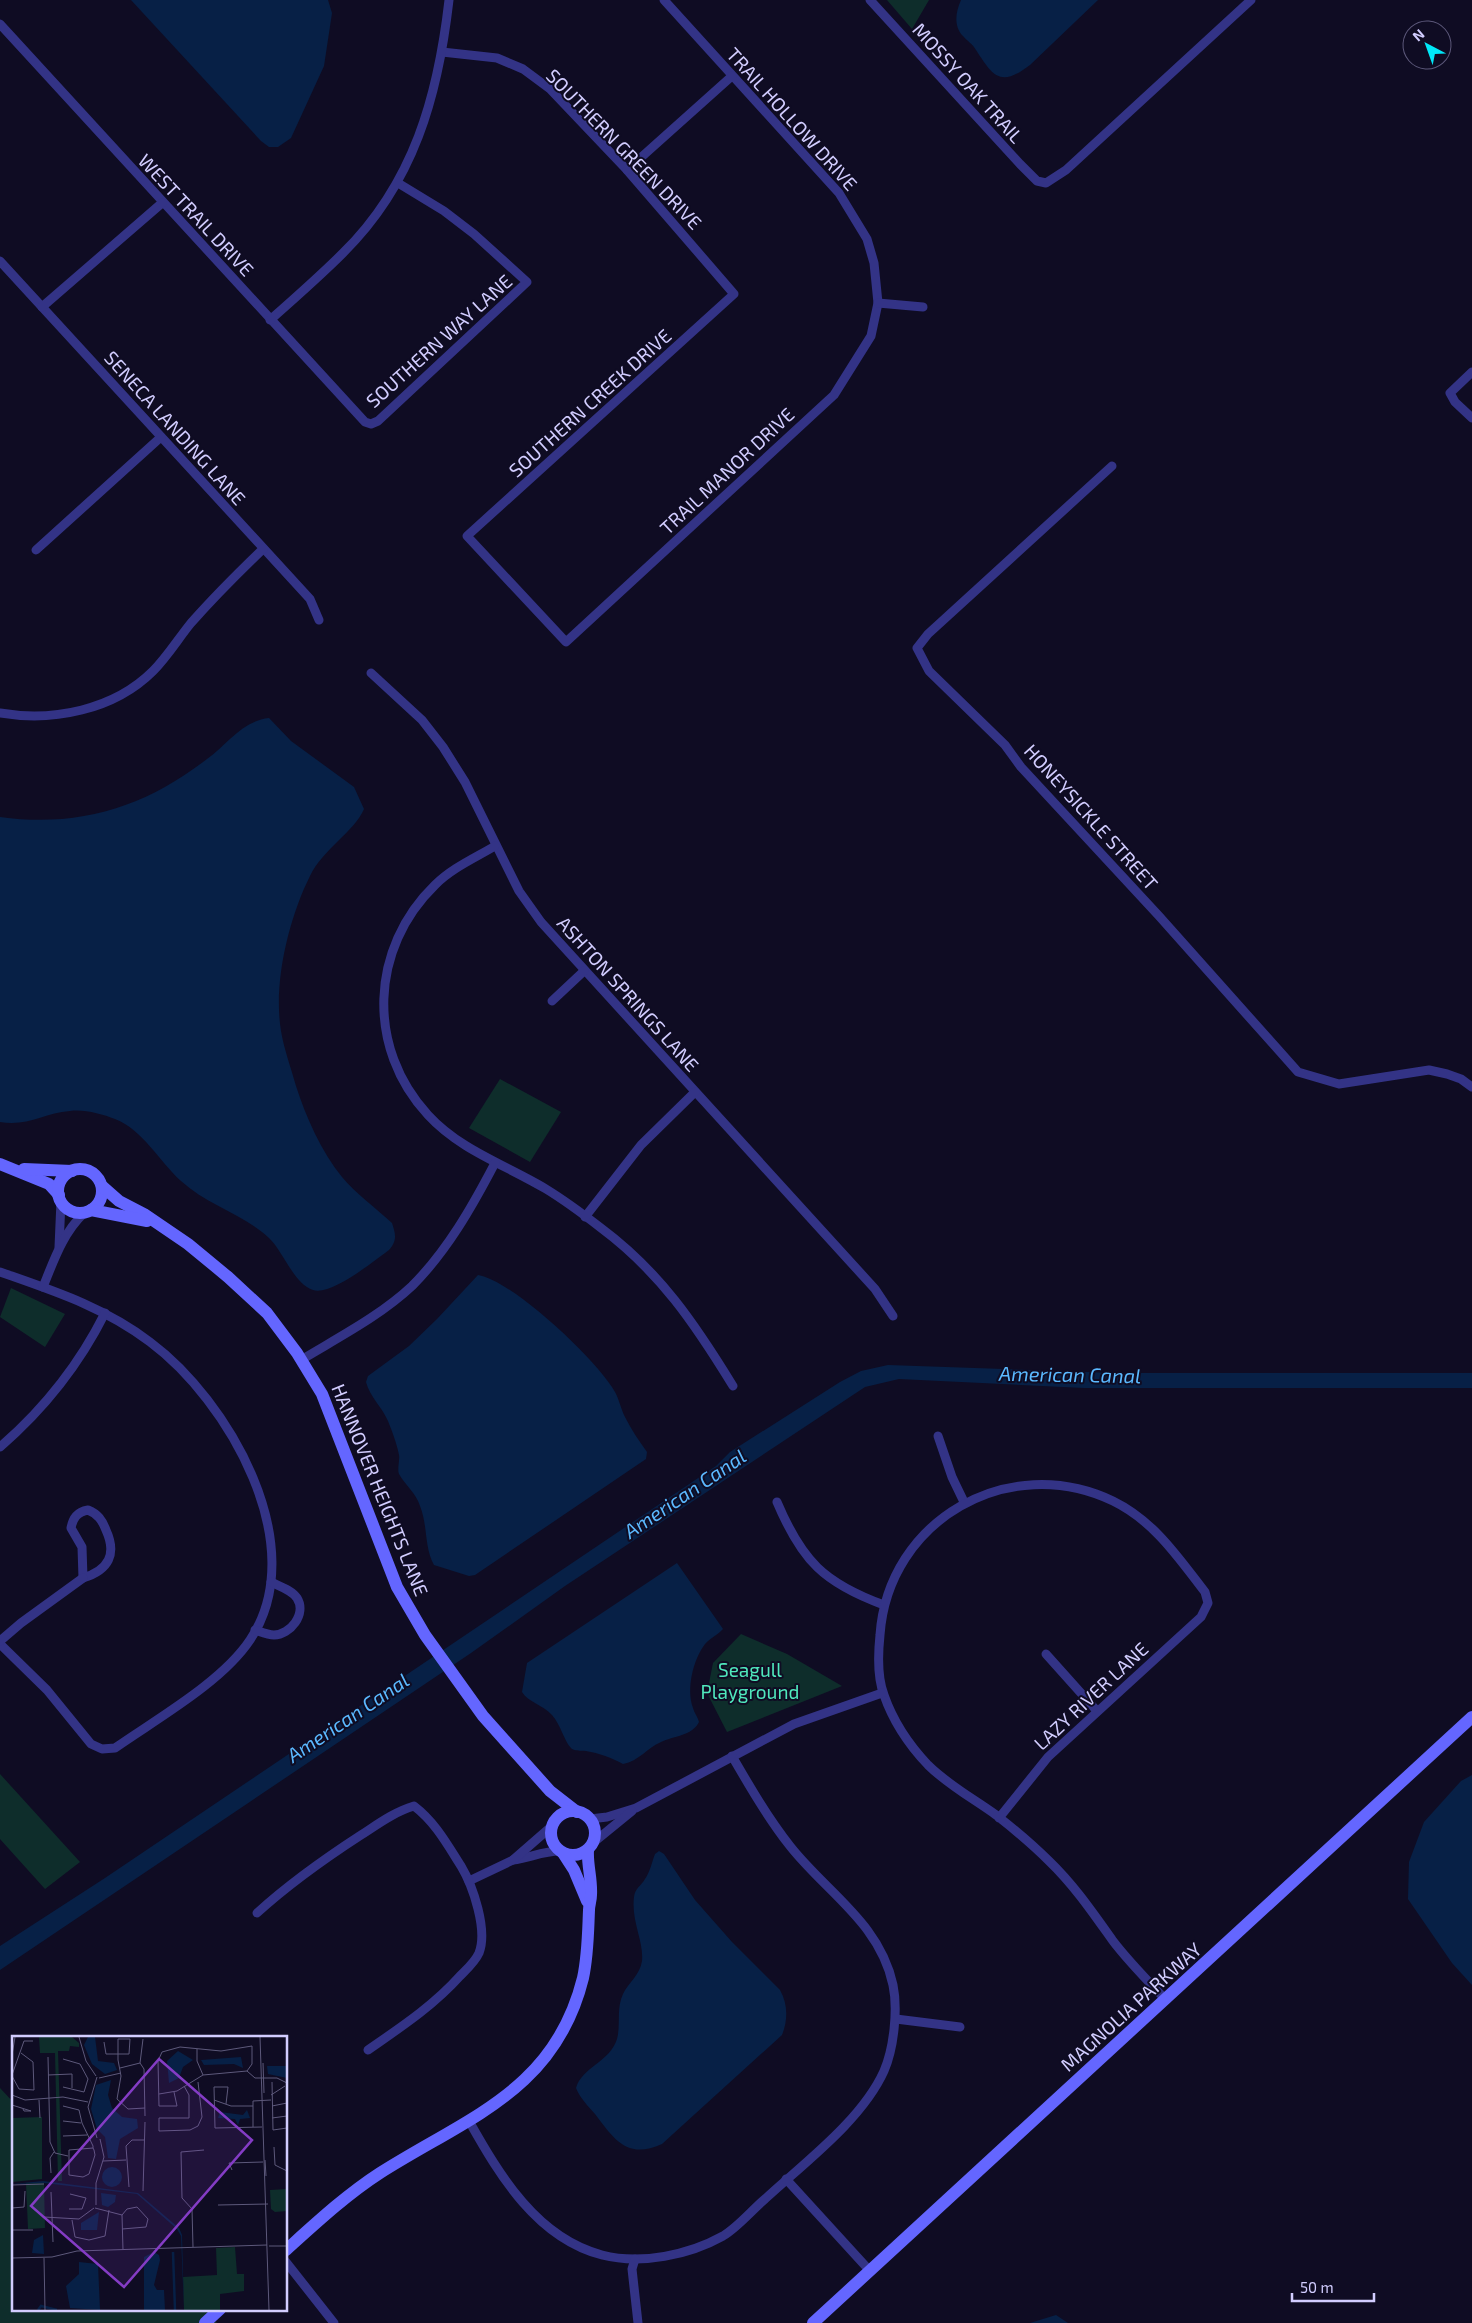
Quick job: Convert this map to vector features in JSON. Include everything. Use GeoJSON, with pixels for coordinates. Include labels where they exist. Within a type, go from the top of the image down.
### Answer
{"type":"FeatureCollection","features":[{"type":"Feature","properties":{"kind":"street"},"geometry":{"type":"LineString","coordinates":[[270,320],[343,253],[370,222],[398,183],[416,146],[427,115],[438,74],[449,0]]}},
{"type":"Feature","properties":{"kind":"street","name":"TRAIL HOLLOW DRIVE"},"geometry":{"type":"LineString","coordinates":[[664,0],[839,193],[867,240],[874,262],[878,303]]}},
{"type":"Feature","properties":{"kind":"street","name":"MOSSY OAK TRAIL"},"geometry":{"type":"LineString","coordinates":[[870,0],[1020,164],[1037,181],[1046,183],[1066,170],[1251,0]]}},
{"type":"Feature","properties":{"kind":"street","name":"WEST TRAIL DRIVE"},"geometry":{"type":"LineString","coordinates":[[0,24],[270,320],[365,422],[371,424]]}},
{"type":"Feature","properties":{"kind":"street","name":"SOUTHERN GREEN DRIVE"},"geometry":{"type":"LineString","coordinates":[[442,52],[498,58],[523,69],[550,90],[627,170],[734,294]]}},
{"type":"Feature","properties":{"kind":"street"},"geometry":{"type":"LineString","coordinates":[[627,170],[732,76]]}},
{"type":"Feature","properties":{"kind":"street","name":"SOUTHERN WAY LANE"},"geometry":{"type":"LineString","coordinates":[[371,424],[378,421],[527,282],[474,234],[444,211],[398,183]]}},
{"type":"Feature","properties":{"kind":"street"},"geometry":{"type":"LineString","coordinates":[[42,307],[162,203]]}},
{"type":"Feature","properties":{"kind":"street","name":"SENECA LANDING LANE"},"geometry":{"type":"LineString","coordinates":[[0,262],[310,599],[319,620]]}},
{"type":"Feature","properties":{"kind":"street","name":"SOUTHERN CREEK DRIVE"},"geometry":{"type":"LineString","coordinates":[[566,642],[467,536],[734,294]]}},
{"type":"Feature","properties":{"kind":"street"},"geometry":{"type":"LineString","coordinates":[[878,303],[923,308]]}},
{"type":"Feature","properties":{"kind":"street","name":"TRAIL MANOR DRIVE"},"geometry":{"type":"LineString","coordinates":[[566,642],[834,395],[871,336],[878,303]]}},
{"type":"Feature","properties":{"kind":"street"},"geometry":{"type":"LineString","coordinates":[[1472,372],[1450,393],[1455,402],[1472,418]]}},
{"type":"Feature","properties":{"kind":"street"},"geometry":{"type":"LineString","coordinates":[[36,550],[161,437]]}},
{"type":"Feature","properties":{"kind":"street","name":"HONEYSICKLE STREET"},"geometry":{"type":"LineString","coordinates":[[1112,466],[928,634],[918,648],[929,671],[1005,745],[1021,768],[1159,916],[1298,1072],[1339,1084],[1429,1070],[1461,1079],[1472,1087]]}},
{"type":"Feature","properties":{"kind":"street"},"geometry":{"type":"LineString","coordinates":[[0,714],[58,716],[90,708],[120,695],[154,670],[214,596],[263,549]]}},
{"type":"Feature","properties":{"kind":"street","name":"ASHTON SPRINGS LANE"},"geometry":{"type":"LineString","coordinates":[[371,673],[422,720],[443,747],[465,782],[495,846],[519,891],[541,922],[876,1289],[893,1316]]}},
{"type":"Feature","properties":{"kind":"street"},"geometry":{"type":"LineString","coordinates":[[495,846],[459,866],[435,884],[414,909],[395,940],[387,968],[383,1012],[388,1048],[408,1087],[428,1115],[452,1136],[495,1163],[545,1188],[602,1228],[669,1290],[701,1333],[732,1386]]}},
{"type":"Feature","properties":{"kind":"street"},"geometry":{"type":"LineString","coordinates":[[552,1001],[584,971]]}},
{"type":"Feature","properties":{"kind":"street"},"geometry":{"type":"LineString","coordinates":[[585,1217],[641,1145],[695,1092]]}},
{"type":"Feature","properties":{"kind":"street"},"geometry":{"type":"LineString","coordinates":[[301,1360],[383,1309],[411,1286],[429,1267],[454,1235],[495,1163]]}},
{"type":"Feature","properties":{"kind":"street","name":"HANNOVER HEIGHTS LANE"},"geometry":{"type":"LineString","coordinates":[[0,1164],[17,1169],[48,1184],[70,1210],[87,1211],[154,1223]]}},
{"type":"Feature","properties":{"kind":"street","name":"HANNOVER HEIGHTS LANE"},"geometry":{"type":"LineString","coordinates":[[17,1169],[72,1171],[79,1169],[94,1173],[102,1186],[120,1201],[144,1214],[154,1223],[188,1244],[267,1313],[301,1360],[322,1394],[397,1587],[427,1638],[483,1716],[550,1791],[578,1812]]}},
{"type":"Feature","properties":{"kind":"street"},"geometry":{"type":"LineString","coordinates":[[59,1248],[61,1181],[72,1171]]}},
{"type":"Feature","properties":{"kind":"street"},"geometry":{"type":"LineString","coordinates":[[43,1287],[59,1248],[70,1228],[100,1201],[102,1186]]}},
{"type":"Feature","properties":{"kind":"street"},"geometry":{"type":"LineString","coordinates":[[0,1272],[84,1302],[150,1342],[174,1362],[215,1409],[230,1433],[262,1504],[271,1539],[271,1582],[268,1598],[255,1630],[236,1659],[218,1676],[115,1748],[102,1749],[91,1744],[46,1690],[0,1643],[21,1623],[83,1578],[92,1575],[108,1561],[112,1551],[112,1543],[102,1520],[95,1513],[88,1510],[77,1515],[72,1521],[71,1528],[82,1547],[83,1578]]}},
{"type":"Feature","properties":{"kind":"street"},"geometry":{"type":"LineString","coordinates":[[0,1446],[33,1416],[69,1374],[105,1313]]}},
{"type":"Feature","properties":{"kind":"street"},"geometry":{"type":"LineString","coordinates":[[938,1436],[952,1477],[964,1502],[940,1519],[922,1537],[899,1567],[881,1618],[878,1660],[882,1693],[895,1721],[929,1766],[945,1780],[999,1818],[1048,1859],[1073,1886],[1134,1967],[1166,2000]]}},
{"type":"Feature","properties":{"kind":"street","name":"LAZY RIVER LANE"},"geometry":{"type":"LineString","coordinates":[[964,1502],[997,1490],[1030,1484],[1060,1486],[1112,1500],[1133,1512],[1153,1527],[1205,1592],[1208,1603],[1201,1617],[1048,1757],[999,1818]]}},
{"type":"Feature","properties":{"kind":"street"},"geometry":{"type":"LineString","coordinates":[[777,1502],[790,1534],[812,1563],[831,1580],[850,1592],[884,1605]]}},
{"type":"Feature","properties":{"kind":"street"},"geometry":{"type":"LineString","coordinates":[[255,1630],[275,1635],[288,1630],[297,1622],[300,1611],[298,1599],[287,1590],[271,1582]]}},
{"type":"Feature","properties":{"kind":"street"},"geometry":{"type":"LineString","coordinates":[[1046,1654],[1097,1711]]}},
{"type":"Feature","properties":{"kind":"street"},"geometry":{"type":"LineString","coordinates":[[469,1881],[513,1860],[565,1813],[578,1812],[590,1818],[607,1817],[636,1808],[794,1724],[882,1693]]}},
{"type":"Feature","properties":{"kind":"street","name":"MAGNOLIA PARKWAY"},"geometry":{"type":"LineString","coordinates":[[814,2323],[1472,1717]]}},
{"type":"Feature","properties":{"kind":"street"},"geometry":{"type":"LineString","coordinates":[[469,2121],[497,2169],[533,2214],[564,2239],[602,2255],[635,2259],[683,2252],[725,2235],[857,2114],[884,2070],[896,2019],[893,1985],[884,1955],[862,1921],[791,1848],[766,1813],[732,1756]]}},
{"type":"Feature","properties":{"kind":"street","name":"HANNOVER HEIGHTS LANE"},"geometry":{"type":"LineString","coordinates":[[550,1791],[554,1803],[554,1823]]}},
{"type":"Feature","properties":{"kind":"street"},"geometry":{"type":"LineString","coordinates":[[257,1913],[318,1862],[399,1811],[414,1806],[434,1825],[469,1881],[483,1937],[479,1953],[446,1991],[411,2020],[368,2050]]}},
{"type":"Feature","properties":{"kind":"street"},"geometry":{"type":"LineString","coordinates":[[513,1860],[527,1858],[542,1852],[561,1852],[573,1856],[591,1846],[636,1808]]}},
{"type":"Feature","properties":{"kind":"street"},"geometry":{"type":"LineString","coordinates":[[288,2248],[326,2214],[374,2177],[469,2121],[518,2087],[534,2071],[559,2036],[577,1998],[583,1976],[590,1934],[589,1908],[592,1895],[587,1862],[595,1830],[590,1818]]}},
{"type":"Feature","properties":{"kind":"street"},"geometry":{"type":"LineString","coordinates":[[554,1823],[552,1840],[574,1870],[589,1908]]}},
{"type":"Feature","properties":{"kind":"street"},"geometry":{"type":"LineString","coordinates":[[896,2019],[960,2027]]}},
{"type":"Feature","properties":{"kind":"street"},"geometry":{"type":"LineString","coordinates":[[786,2179],[870,2271]]}},
{"type":"Feature","properties":{"kind":"street"},"geometry":{"type":"LineString","coordinates":[[635,2259],[632,2269],[638,2323]]}},
{"type":"Feature","properties":{"kind":"street"},"geometry":{"type":"LineString","coordinates":[[288,2265],[334,2323]]}},
{"type":"Feature","properties":{"kind":"street"},"geometry":{"type":"LineString","coordinates":[[205,2323],[219,2310]]}},
{"type":"Feature","properties":{"kind":"green space"},"geometry":{"type":"Polygon","coordinates":[[[887,0],[929,0],[912,29],[887,0]]]}},
{"type":"Feature","properties":{"kind":"green space"},"geometry":{"type":"Polygon","coordinates":[[[500,1079],[561,1112],[530,1162],[469,1128],[500,1079]]]}},
{"type":"Feature","properties":{"kind":"green space"},"geometry":{"type":"Polygon","coordinates":[[[11,1288],[65,1314],[45,1347],[0,1317],[11,1288]]]}},
{"type":"Feature","properties":{"kind":"green space","name":"Seagull Playground"},"geometry":{"type":"Polygon","coordinates":[[[741,1634],[787,1654],[842,1686],[727,1732],[707,1693],[713,1663],[741,1634]]]}},
{"type":"Feature","properties":{"kind":"green space"},"geometry":{"type":"Polygon","coordinates":[[[0,1774],[80,1862],[45,1889],[0,1839],[0,1774]]]}},
{"type":"Feature","properties":{"kind":"green space"},"geometry":{"type":"Polygon","coordinates":[[[0,2088],[12,2101],[12,2310],[205,2310],[217,2323],[0,2323],[0,2088]]]}},
{"type":"Feature","properties":{"kind":"water"},"geometry":{"type":"Polygon","coordinates":[[[131,0],[328,0],[332,13],[324,66],[291,138],[278,147],[269,147],[261,141],[131,0]]]}},
{"type":"Feature","properties":{"kind":"water"},"geometry":{"type":"Polygon","coordinates":[[[961,0],[1098,0],[1030,65],[1020,72],[1004,77],[998,76],[987,67],[973,46],[960,32],[956,18],[961,0]]]}},
{"type":"Feature","properties":{"kind":"water"},"geometry":{"type":"Polygon","coordinates":[[[269,718],[291,741],[354,787],[364,809],[353,825],[316,866],[302,893],[289,931],[285,951],[279,992],[279,1012],[284,1045],[309,1122],[334,1167],[360,1195],[392,1223],[395,1238],[389,1250],[363,1269],[341,1283],[321,1290],[313,1290],[306,1287],[294,1274],[269,1238],[248,1222],[191,1189],[173,1173],[142,1138],[125,1124],[87,1111],[61,1112],[19,1123],[0,1122],[0,817],[29,820],[84,816],[110,810],[135,801],[160,790],[184,776],[215,753],[243,728],[259,720],[269,718]]]}},
{"type":"Feature","properties":{"kind":"water"},"geometry":{"type":"Polygon","coordinates":[[[478,1275],[493,1280],[532,1306],[591,1361],[615,1392],[627,1421],[647,1452],[646,1459],[475,1575],[469,1576],[434,1565],[429,1551],[420,1506],[416,1497],[399,1474],[399,1455],[393,1433],[366,1382],[368,1376],[409,1346],[478,1275]]]}},
{"type":"Feature","properties":{"kind":"water","name":"American Canal"},"geometry":{"type":"Polygon","coordinates":[[[888,1365],[1114,1373],[1472,1373],[1472,1388],[1084,1388],[899,1379],[865,1387],[565,1586],[471,1653],[0,1970],[0,1946],[105,1878],[716,1466],[730,1452],[840,1382],[861,1371],[888,1365]]]}},
{"type":"Feature","properties":{"kind":"water"},"geometry":{"type":"Polygon","coordinates":[[[677,1563],[723,1629],[705,1644],[694,1666],[690,1692],[699,1722],[696,1727],[687,1733],[661,1742],[634,1760],[623,1764],[601,1754],[573,1749],[552,1715],[522,1692],[527,1663],[677,1563]]]}},
{"type":"Feature","properties":{"kind":"water"},"geometry":{"type":"Polygon","coordinates":[[[1472,1775],[1472,1985],[1452,1963],[1408,1899],[1409,1862],[1424,1822],[1461,1781],[1472,1775]]]}},
{"type":"Feature","properties":{"kind":"water"},"geometry":{"type":"Polygon","coordinates":[[[659,1851],[664,1854],[695,1900],[732,1942],[780,1990],[785,2001],[786,2018],[782,2035],[662,2144],[639,2150],[630,2148],[615,2139],[584,2102],[576,2088],[584,2075],[603,2059],[617,2039],[621,2000],[625,1990],[639,1971],[642,1961],[641,1946],[634,1914],[635,1894],[650,1870],[655,1854],[659,1851]]]}},
{"type":"Feature","properties":{"kind":"water"},"geometry":{"type":"Polygon","coordinates":[[[1056,2315],[1068,2323],[1030,2323],[1056,2315]]]}}]}
